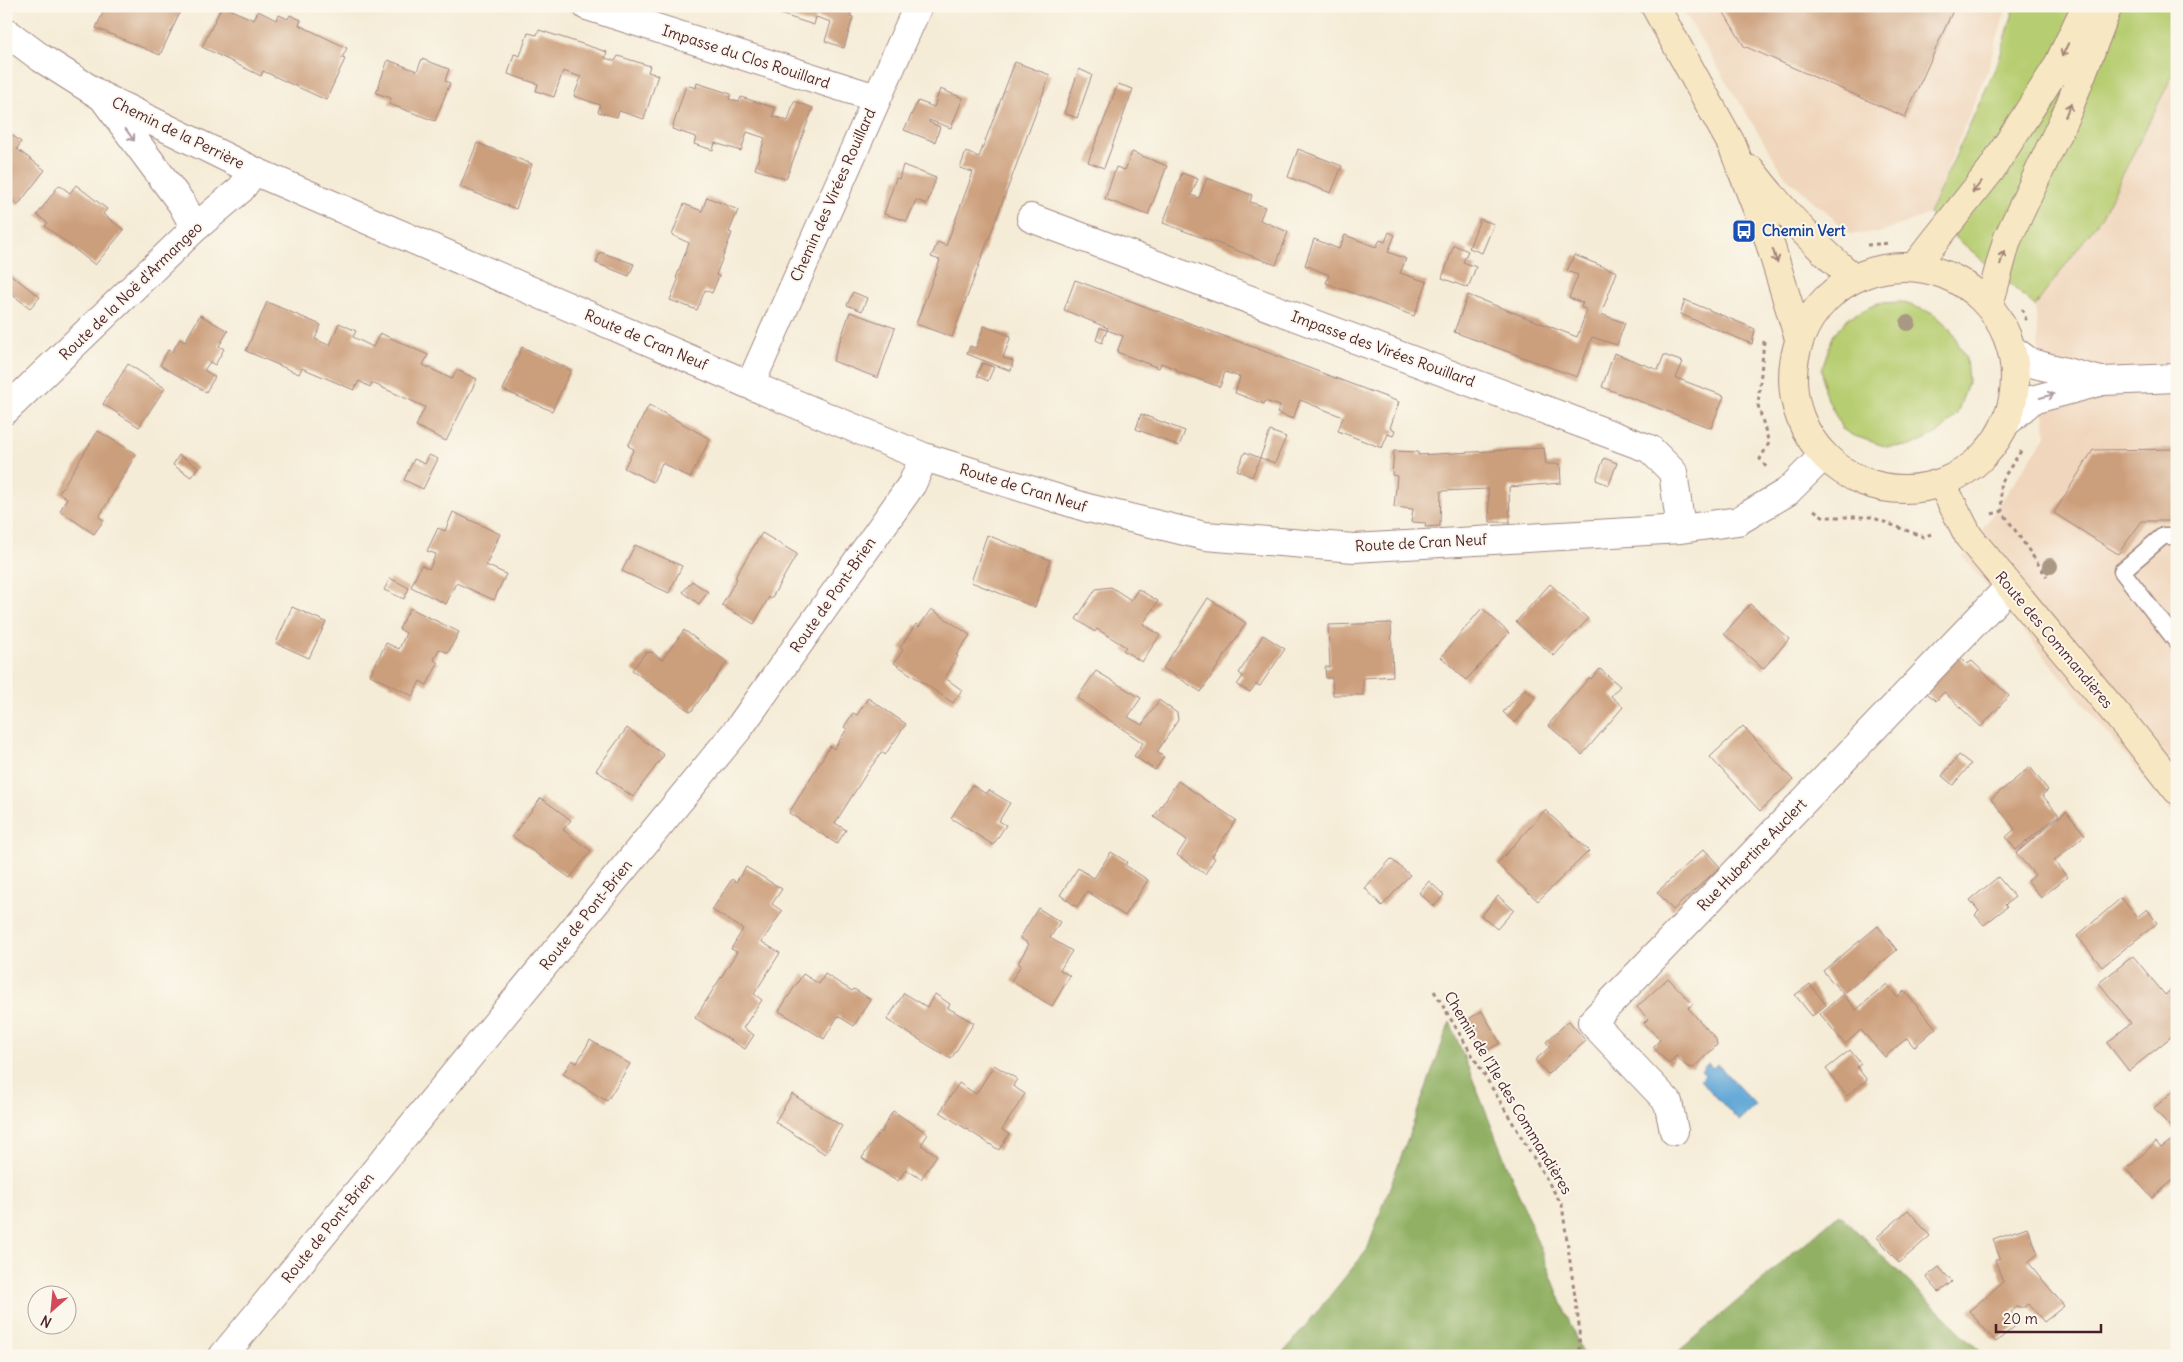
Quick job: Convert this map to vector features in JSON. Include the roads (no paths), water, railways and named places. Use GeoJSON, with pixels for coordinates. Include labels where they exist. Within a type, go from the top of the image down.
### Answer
{"type":"FeatureCollection","features":[{"type":"Feature","properties":{"kind":"main road"},"geometry":{"type":"LineString","coordinates":[[1655,6],[1732,145],[1768,237],[1799,339]]}},
{"type":"Feature","properties":{"kind":"main road"},"geometry":{"type":"LineString","coordinates":[[1914,267],[1991,170],[2057,67],[2086,6]]}},
{"type":"Feature","properties":{"kind":"main road"},"geometry":{"type":"LineString","coordinates":[[1989,305],[2008,240],[2068,110],[2108,6]]}},
{"type":"Feature","properties":{"kind":"main road"},"geometry":{"type":"LineString","coordinates":[[1732,145],[1772,198],[1822,252],[1854,278]]}},
{"type":"Feature","properties":{"kind":"main road"},"geometry":{"type":"LineString","coordinates":[[1914,267],[1942,272],[1968,285],[1989,305],[2004,326],[2013,350],[2016,387],[2008,422],[1992,448],[1969,469],[1942,484],[1911,490],[1879,487],[1849,475],[1824,455],[1805,430],[1795,400],[1792,370],[1799,339],[1812,314],[1831,294],[1854,278],[1883,268],[1914,267]]}},
{"type":"Feature","properties":{"kind":"main road","name":"Route des Commandières"},"geometry":{"type":"LineString","coordinates":[[1942,484],[1969,537],[2177,790]]}},
{"type":"Feature","properties":{"kind":"street","name":"Impasse du Clos Rouillard"},"geometry":{"type":"LineString","coordinates":[[587,6],[876,98]]}},
{"type":"Feature","properties":{"kind":"street","name":"Chemin des Virées Rouillard"},"geometry":{"type":"LineString","coordinates":[[750,385],[918,6]]}},
{"type":"Feature","properties":{"kind":"street","name":"Chemin de la Perrière"},"geometry":{"type":"LineString","coordinates":[[6,32],[40,58],[101,96],[254,171]]}},
{"type":"Feature","properties":{"kind":"street","name":"Chemin de la Perrière"},"geometry":{"type":"LineString","coordinates":[[101,96],[182,204],[196,228]]}},
{"type":"Feature","properties":{"kind":"street","name":"Route de la Noë d'Armangeo"},"geometry":{"type":"LineString","coordinates":[[6,410],[196,228],[241,189],[254,171]]}},
{"type":"Feature","properties":{"kind":"street","name":"Route de Cran Neuf"},"geometry":{"type":"LineString","coordinates":[[254,171],[924,458],[1088,508],[1205,536],[1354,548],[1681,529],[1738,521],[1787,492],[1824,455]]}},
{"type":"Feature","properties":{"kind":"street","name":"Impasse des Virées Rouillard"},"geometry":{"type":"LineString","coordinates":[[1032,218],[1650,449],[1673,472],[1681,529]]}},
{"type":"Feature","properties":{"kind":"street"},"geometry":{"type":"LineString","coordinates":[[2013,350],[2031,363],[2102,381]]}},
{"type":"Feature","properties":{"kind":"street"},"geometry":{"type":"LineString","coordinates":[[2008,422],[2032,400],[2102,381],[2177,378]]}},
{"type":"Feature","properties":{"kind":"street","name":"Route de Pont-Brien"},"geometry":{"type":"LineString","coordinates":[[223,1356],[739,728],[912,484],[924,458]]}},
{"type":"Feature","properties":{"kind":"street","name":"Rue Hubertine Auclert"},"geometry":{"type":"LineString","coordinates":[[1674,1131],[1668,1102],[1592,1022],[2009,587]]}},
{"type":"Feature","properties":{"kind":"lane"},"geometry":{"type":"LineString","coordinates":[[2177,536],[2163,536],[2122,571],[2177,642]]}},
{"type":"Feature","properties":{"kind":"water"},"geometry":{"type":"Polygon","coordinates":[[[1708,1063],[1713,1068],[1717,1064],[1756,1105],[1739,1121],[1700,1080],[1705,1075],[1701,1071],[1708,1063]]]}},
{"type":"Feature","properties":{"kind":"place","name":"Chemin Vert"},"geometry":{"type":"Point","coordinates":[1744,231]}}]}
